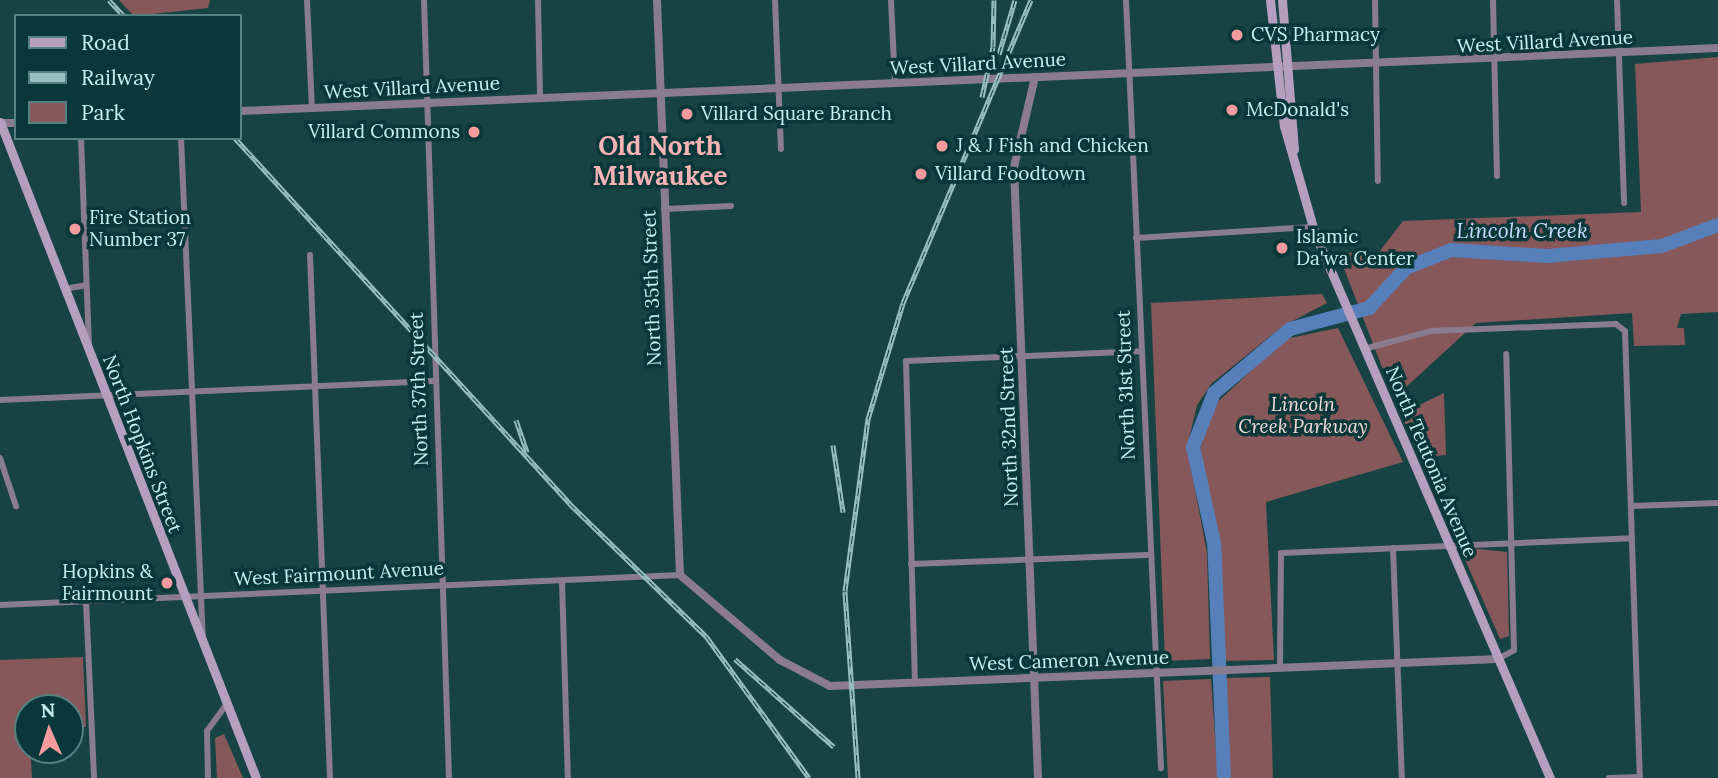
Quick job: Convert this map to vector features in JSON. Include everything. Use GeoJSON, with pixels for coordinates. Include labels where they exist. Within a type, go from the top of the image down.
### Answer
{"type":"FeatureCollection","features":[{"type":"Feature","properties":{"kind":"main road","name":"North Teutonia Avenue"},"geometry":{"type":"LineString","coordinates":[[1270,0],[1277,69],[1293,155],[1312,227],[1550,778]]}},
{"type":"Feature","properties":{"kind":"main road","name":"North Teutonia Avenue"},"geometry":{"type":"LineString","coordinates":[[1282,0],[1290,68],[1293,155]]}},
{"type":"Feature","properties":{"kind":"main road","name":"North Hopkins Street"},"geometry":{"type":"LineString","coordinates":[[0,123],[204,653],[256,778]]}},
{"type":"Feature","properties":{"kind":"street"},"geometry":{"type":"LineString","coordinates":[[307,0],[312,108]]}},
{"type":"Feature","properties":{"kind":"street","name":"North 37th Street"},"geometry":{"type":"LineString","coordinates":[[424,0],[434,381],[449,778]]}},
{"type":"Feature","properties":{"kind":"street"},"geometry":{"type":"LineString","coordinates":[[538,0],[540,98]]}},
{"type":"Feature","properties":{"kind":"street","name":"North 35th Street"},"geometry":{"type":"LineString","coordinates":[[657,0],[680,575]]}},
{"type":"Feature","properties":{"kind":"street"},"geometry":{"type":"LineString","coordinates":[[775,0],[781,149]]}},
{"type":"Feature","properties":{"kind":"street"},"geometry":{"type":"LineString","coordinates":[[891,0],[895,84]]}},
{"type":"Feature","properties":{"kind":"street","name":"North 31st Street"},"geometry":{"type":"LineString","coordinates":[[1126,0],[1147,555],[1161,768]]}},
{"type":"Feature","properties":{"kind":"street"},"geometry":{"type":"LineString","coordinates":[[1375,0],[1378,181]]}},
{"type":"Feature","properties":{"kind":"street"},"geometry":{"type":"LineString","coordinates":[[1493,0],[1497,176]]}},
{"type":"Feature","properties":{"kind":"street"},"geometry":{"type":"LineString","coordinates":[[1617,0],[1623,202]]}},
{"type":"Feature","properties":{"kind":"street","name":"West Villard Avenue"},"geometry":{"type":"LineString","coordinates":[[242,111],[1035,77],[1493,61],[1718,48]]}},
{"type":"Feature","properties":{"kind":"street","name":"North 32nd Street"},"geometry":{"type":"LineString","coordinates":[[1035,77],[1014,167],[1038,778]]}},
{"type":"Feature","properties":{"kind":"street"},"geometry":{"type":"LineString","coordinates":[[81,140],[88,352]]}},
{"type":"Feature","properties":{"kind":"street"},"geometry":{"type":"LineString","coordinates":[[181,140],[204,653]]}},
{"type":"Feature","properties":{"kind":"street"},"geometry":{"type":"LineString","coordinates":[[664,209],[731,206]]}},
{"type":"Feature","properties":{"kind":"street"},"geometry":{"type":"LineString","coordinates":[[1136,238],[1312,227]]}},
{"type":"Feature","properties":{"kind":"street"},"geometry":{"type":"LineString","coordinates":[[310,255],[330,778]]}},
{"type":"Feature","properties":{"kind":"street"},"geometry":{"type":"LineString","coordinates":[[64,289],[86,285]]}},
{"type":"Feature","properties":{"kind":"street"},"geometry":{"type":"LineString","coordinates":[[1363,346],[1431,331],[1623,328],[1632,506],[1640,778],[1609,778]]}},
{"type":"Feature","properties":{"kind":"street"},"geometry":{"type":"LineString","coordinates":[[915,682],[906,361],[1141,351]]}},
{"type":"Feature","properties":{"kind":"street"},"geometry":{"type":"LineString","coordinates":[[1498,659],[1514,650],[1506,354]]}},
{"type":"Feature","properties":{"kind":"street"},"geometry":{"type":"LineString","coordinates":[[0,400],[434,381]]}},
{"type":"Feature","properties":{"kind":"street"},"geometry":{"type":"LineString","coordinates":[[0,458],[16,506]]}},
{"type":"Feature","properties":{"kind":"street"},"geometry":{"type":"LineString","coordinates":[[1632,506],[1718,503]]}},
{"type":"Feature","properties":{"kind":"street"},"geometry":{"type":"LineString","coordinates":[[1280,667],[1278,568],[1281,553],[1632,538]]}},
{"type":"Feature","properties":{"kind":"street"},"geometry":{"type":"LineString","coordinates":[[1393,548],[1402,778]]}},
{"type":"Feature","properties":{"kind":"street"},"geometry":{"type":"LineString","coordinates":[[911,564],[1147,555]]}},
{"type":"Feature","properties":{"kind":"street","name":"West Fairmount Avenue"},"geometry":{"type":"LineString","coordinates":[[0,605],[680,575]]}},
{"type":"Feature","properties":{"kind":"street","name":"West Cameron Avenue"},"geometry":{"type":"LineString","coordinates":[[680,575],[810,681],[830,686],[1498,659]]}},
{"type":"Feature","properties":{"kind":"street"},"geometry":{"type":"LineString","coordinates":[[562,581],[568,778]]}},
{"type":"Feature","properties":{"kind":"street"},"geometry":{"type":"LineString","coordinates":[[86,601],[94,778]]}},
{"type":"Feature","properties":{"kind":"street"},"geometry":{"type":"LineString","coordinates":[[208,778],[207,731],[225,706]]}},
{"type":"Feature","properties":{"kind":"green space"},"geometry":{"type":"Polygon","coordinates":[[[119,0],[210,0],[208,8],[132,14],[119,0]]]}},
{"type":"Feature","properties":{"kind":"green space","name":"Lincoln Creek Parkway"},"geometry":{"type":"Polygon","coordinates":[[[1718,57],[1718,312],[1681,314],[1677,328],[1684,328],[1685,345],[1634,346],[1632,313],[1476,323],[1394,398],[1338,253],[1379,252],[1403,221],[1641,212],[1635,64],[1718,57]]]}},
{"type":"Feature","properties":{"kind":"green space","name":"Lincoln Creek Parkway"},"geometry":{"type":"Polygon","coordinates":[[[1322,294],[1327,303],[1283,326],[1212,383],[1197,405],[1187,447],[1207,553],[1210,659],[1165,661],[1151,303],[1322,294]]]}},
{"type":"Feature","properties":{"kind":"green space","name":"Lincoln Creek Parkway"},"geometry":{"type":"Polygon","coordinates":[[[1338,328],[1403,462],[1266,502],[1274,660],[1223,661],[1218,538],[1200,451],[1209,410],[1285,339],[1338,328]]]}},
{"type":"Feature","properties":{"kind":"green space"},"geometry":{"type":"Polygon","coordinates":[[[1444,393],[1446,455],[1420,457],[1401,414],[1444,393]]]}},
{"type":"Feature","properties":{"kind":"green space"},"geometry":{"type":"Polygon","coordinates":[[[1469,548],[1507,552],[1509,636],[1500,639],[1464,557],[1469,548]]]}},
{"type":"Feature","properties":{"kind":"green space"},"geometry":{"type":"Polygon","coordinates":[[[83,657],[86,727],[84,694],[14,694],[14,764],[31,764],[32,778],[0,778],[0,660],[83,657]]]}},
{"type":"Feature","properties":{"kind":"green space"},"geometry":{"type":"Polygon","coordinates":[[[1270,677],[1273,778],[1228,778],[1221,678],[1270,677]]]}},
{"type":"Feature","properties":{"kind":"green space"},"geometry":{"type":"Polygon","coordinates":[[[1211,679],[1218,778],[1168,778],[1163,681],[1211,679]]]}},
{"type":"Feature","properties":{"kind":"green space"},"geometry":{"type":"Polygon","coordinates":[[[224,734],[243,778],[217,778],[215,738],[224,734]]]}},
{"type":"Feature","properties":{"kind":"waterway","name":"Lincoln Creek"},"geometry":{"type":"LineString","coordinates":[[1224,778],[1214,543],[1193,447],[1214,393],[1290,329],[1369,308],[1406,268],[1451,250],[1547,256],[1662,246],[1718,225]]}},
{"type":"Feature","properties":{"kind":"railway"},"geometry":{"type":"LineString","coordinates":[[109,0],[122,14]]}},
{"type":"Feature","properties":{"kind":"railway"},"geometry":{"type":"LineString","coordinates":[[982,97],[993,47],[994,0]]}},
{"type":"Feature","properties":{"kind":"railway"},"geometry":{"type":"LineString","coordinates":[[999,54],[1015,0]]}},
{"type":"Feature","properties":{"kind":"railway"},"geometry":{"type":"LineString","coordinates":[[858,778],[845,591],[868,419],[903,303],[1031,0]]}},
{"type":"Feature","properties":{"kind":"railway"},"geometry":{"type":"LineString","coordinates":[[237,140],[569,503],[706,636],[809,778]]}},
{"type":"Feature","properties":{"kind":"railway"},"geometry":{"type":"LineString","coordinates":[[516,420],[527,452]]}},
{"type":"Feature","properties":{"kind":"railway"},"geometry":{"type":"LineString","coordinates":[[833,445],[843,512]]}},
{"type":"Feature","properties":{"kind":"railway"},"geometry":{"type":"LineString","coordinates":[[735,659],[834,747]]}},
{"type":"Feature","properties":{"kind":"place","name":"CVS Pharmacy"},"geometry":{"type":"Point","coordinates":[1237,35]}},
{"type":"Feature","properties":{"kind":"place","name":"McDonald's"},"geometry":{"type":"Point","coordinates":[1232,110]}},
{"type":"Feature","properties":{"kind":"place","name":"Villard Square Branch"},"geometry":{"type":"Point","coordinates":[687,114]}},
{"type":"Feature","properties":{"kind":"place","name":"Villard Commons"},"geometry":{"type":"Point","coordinates":[474,132]}},
{"type":"Feature","properties":{"kind":"place","name":"J & J Fish and Chicken"},"geometry":{"type":"Point","coordinates":[942,146]}},
{"type":"Feature","properties":{"kind":"place","name":"Villard Foodtown"},"geometry":{"type":"Point","coordinates":[921,174]}},
{"type":"Feature","properties":{"kind":"place","name":"Fire Station Number 37"},"geometry":{"type":"Point","coordinates":[75,229]}},
{"type":"Feature","properties":{"kind":"place","name":"Islamic Da'wa Center"},"geometry":{"type":"Point","coordinates":[1282,248]}},
{"type":"Feature","properties":{"kind":"place","name":"Hopkins & Fairmount"},"geometry":{"type":"Point","coordinates":[167,583]}},
{"type":"Feature","properties":{"kind":"district","name":"Old North Milwaukee"},"geometry":{"type":"Point","coordinates":[660,161]}}]}
